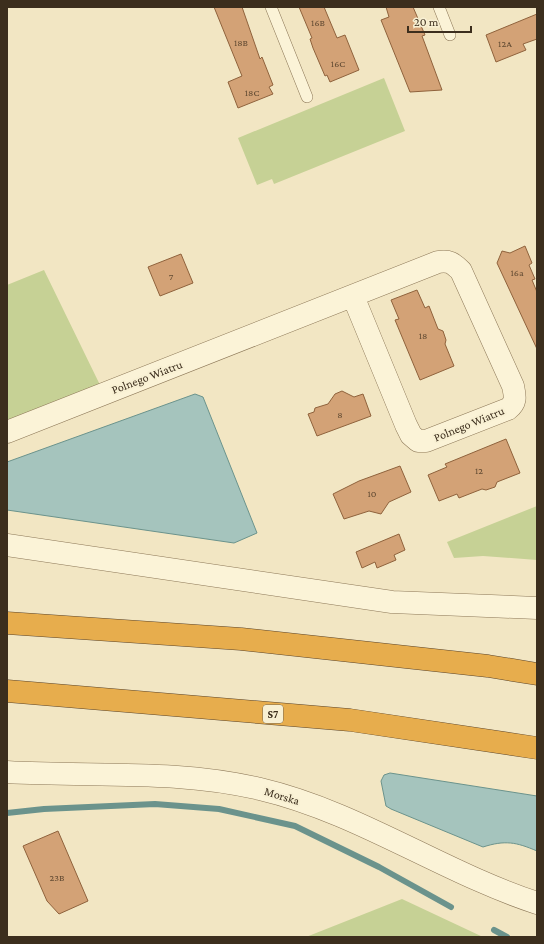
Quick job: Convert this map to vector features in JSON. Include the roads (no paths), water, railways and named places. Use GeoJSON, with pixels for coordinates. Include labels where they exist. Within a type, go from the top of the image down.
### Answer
{"type":"FeatureCollection","features":[{"type":"Feature","properties":{"kind":"highway"},"geometry":{"type":"LineString","coordinates":[[7,623],[241,639],[488,666],[537,674]]}},
{"type":"Feature","properties":{"kind":"highway","name":"S7"},"geometry":{"type":"LineString","coordinates":[[7,691],[350,720],[537,748]]}},
{"type":"Feature","properties":{"kind":"street","name":"Polnego Wiatru"},"geometry":{"type":"LineString","coordinates":[[7,432],[438,262],[448,261],[453,263],[461,271],[513,386],[515,396],[513,405],[508,409],[426,441],[418,442],[411,435],[406,425],[353,296]]}},
{"type":"Feature","properties":{"kind":"street"},"geometry":{"type":"LineString","coordinates":[[7,545],[392,602],[537,608]]}},
{"type":"Feature","properties":{"kind":"street","name":"Morska"},"geometry":{"type":"LineString","coordinates":[[7,772],[144,774],[209,779],[261,789],[338,815],[451,869],[537,903]]}},
{"type":"Feature","properties":{"kind":"lane"},"geometry":{"type":"LineString","coordinates":[[271,7],[307,98]]}},
{"type":"Feature","properties":{"kind":"lane"},"geometry":{"type":"LineString","coordinates":[[439,7],[450,36]]}},
{"type":"Feature","properties":{"kind":"water"},"geometry":{"type":"Polygon","coordinates":[[[195,394],[203,397],[257,533],[234,543],[7,510],[7,462],[195,394]]]}},
{"type":"Feature","properties":{"kind":"water"},"geometry":{"type":"Polygon","coordinates":[[[390,773],[537,796],[537,851],[510,843],[498,843],[483,847],[391,809],[386,806],[381,781],[384,775],[390,773]]]}},
{"type":"Feature","properties":{"kind":"waterway"},"geometry":{"type":"LineString","coordinates":[[7,813],[44,809],[155,804],[219,809],[295,826],[379,867],[451,907]]}},
{"type":"Feature","properties":{"kind":"waterway"},"geometry":{"type":"LineString","coordinates":[[494,930],[507,937]]}}]}
